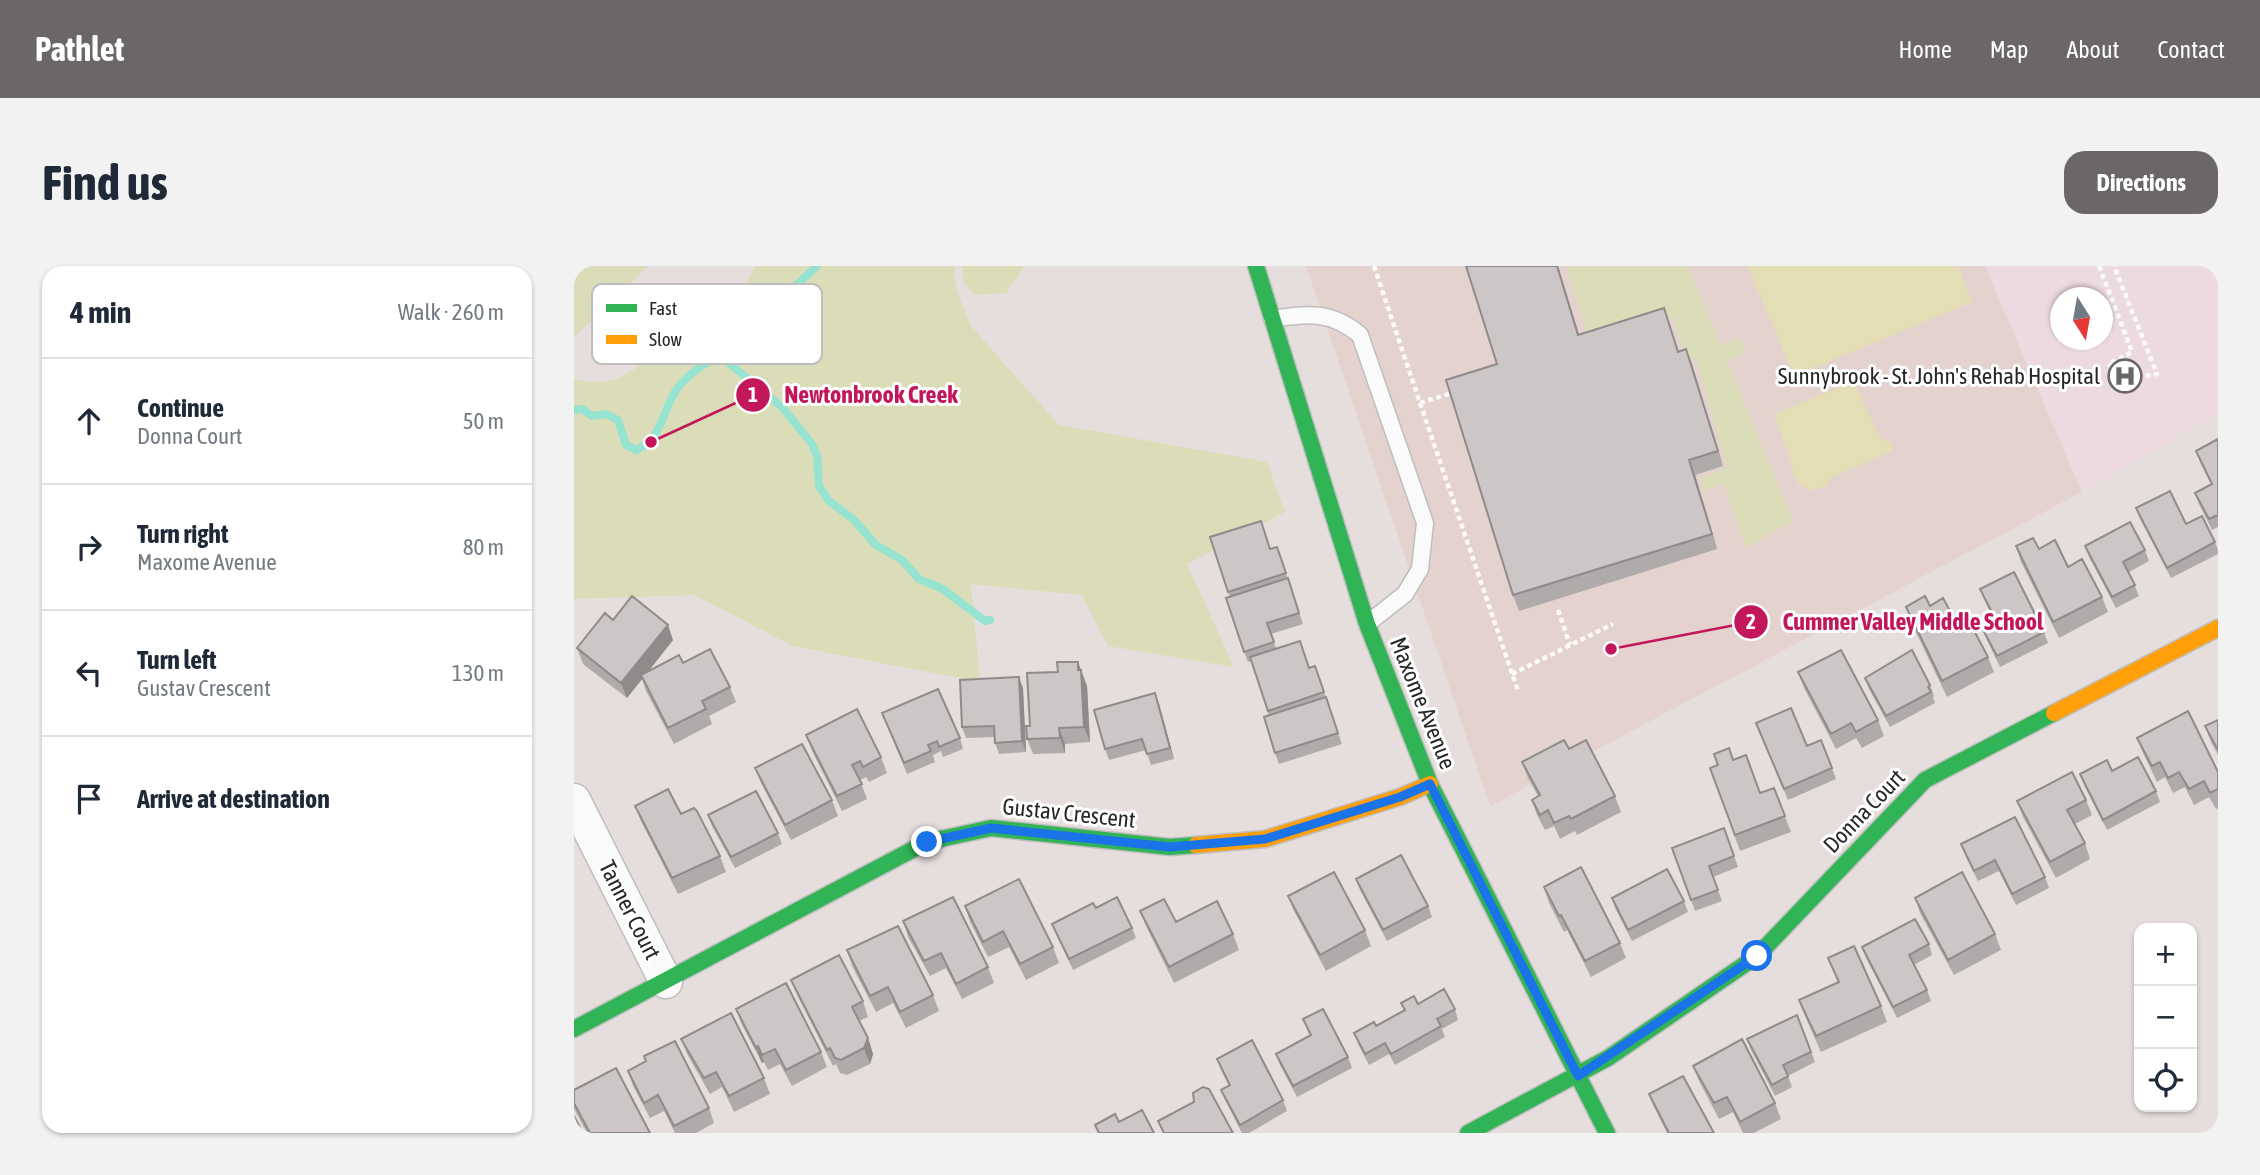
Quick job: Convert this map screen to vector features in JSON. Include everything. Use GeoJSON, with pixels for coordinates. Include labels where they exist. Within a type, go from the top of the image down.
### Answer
{"type":"FeatureCollection","features":[{"type":"Feature","properties":{"kind":"street","name":"Maxome Avenue"},"geometry":{"type":"LineString","coordinates":[[1256,266],[1367,624],[1430,784],[1607,1133]]}},
{"type":"Feature","properties":{"kind":"street","name":"Donna Court"},"geometry":{"type":"LineString","coordinates":[[1468,1133],[1578,1076],[1757,956],[1925,780],[2218,628]]}},
{"type":"Feature","properties":{"kind":"street","name":"Gustav Crescent"},"geometry":{"type":"LineString","coordinates":[[574,1029],[927,842],[991,828],[1170,847],[1265,839],[1400,797],[1430,784]]}},
{"type":"Feature","properties":{"kind":"street","name":"Tanner Court"},"geometry":{"type":"LineString","coordinates":[[574,800],[666,982]]}},
{"type":"Feature","properties":{"kind":"lane"},"geometry":{"type":"LineString","coordinates":[[1272,319],[1308,313],[1347,324],[1360,335],[1425,523],[1420,569],[1405,594],[1367,624]]}},
{"type":"Feature","properties":{"kind":"path"},"geometry":{"type":"LineString","coordinates":[[1374,266],[1518,691]]}},
{"type":"Feature","properties":{"kind":"path"},"geometry":{"type":"LineString","coordinates":[[2099,266],[2132,352],[2108,364],[2129,379],[2157,374],[2114,266]]}},
{"type":"Feature","properties":{"kind":"path"},"geometry":{"type":"LineString","coordinates":[[1420,403],[1459,390]]}},
{"type":"Feature","properties":{"kind":"path"},"geometry":{"type":"LineString","coordinates":[[1558,610],[1570,645]]}},
{"type":"Feature","properties":{"kind":"path"},"geometry":{"type":"LineString","coordinates":[[1512,674],[1613,624]]}},
{"type":"Feature","properties":{"kind":"shaded area"},"geometry":{"type":"Polygon","coordinates":[[[1306,266],[1985,266],[2082,492],[1490,806],[1306,266]]]}},
{"type":"Feature","properties":{"kind":"shaded area"},"geometry":{"type":"Polygon","coordinates":[[[1748,266],[1958,266],[1972,302],[1794,376],[1748,266]]]}},
{"type":"Feature","properties":{"kind":"shaded area","name":"Sunnybrook - St. John's Rehab Hospital"},"geometry":{"type":"Polygon","coordinates":[[[1985,266],[2218,266],[2218,413],[2082,492],[1985,266]]]}},
{"type":"Feature","properties":{"kind":"shaded area"},"geometry":{"type":"Polygon","coordinates":[[[1852,378],[1881,440],[1891,442],[1893,450],[1829,479],[1825,487],[1809,490],[1798,483],[1791,471],[1793,466],[1774,414],[1840,387],[1852,378]]]}},
{"type":"Feature","properties":{"kind":"green space"},"geometry":{"type":"Polygon","coordinates":[[[574,266],[648,266],[629,284],[592,284],[592,320],[574,337],[574,266]]]}},
{"type":"Feature","properties":{"kind":"green space"},"geometry":{"type":"Polygon","coordinates":[[[755,266],[954,266],[956,289],[971,326],[1059,425],[1267,462],[1285,512],[1187,564],[1234,667],[1108,646],[1082,595],[971,584],[980,682],[793,646],[694,595],[574,599],[574,379],[591,382],[617,379],[641,364],[822,364],[822,284],[746,284],[755,266]]]}},
{"type":"Feature","properties":{"kind":"green space"},"geometry":{"type":"Polygon","coordinates":[[[962,266],[1025,266],[1006,293],[976,295],[964,284],[962,266]]]}},
{"type":"Feature","properties":{"kind":"green space"},"geometry":{"type":"Polygon","coordinates":[[[1566,266],[1687,266],[1721,345],[1741,338],[1746,352],[1727,361],[1793,521],[1746,548],[1724,484],[1704,491],[1700,478],[1727,468],[1696,358],[1688,360],[1672,318],[1591,343],[1566,266]]]}},
{"type":"Feature","properties":{"kind":"building"},"geometry":{"type":"Polygon","coordinates":[[[1466,266],[1557,266],[1578,335],[1664,308],[1678,352],[1686,349],[1718,451],[1689,460],[1712,534],[1513,595],[1446,380],[1497,364],[1466,266]]]}},
{"type":"Feature","properties":{"kind":"building"},"geometry":{"type":"Polygon","coordinates":[[[2218,439],[2218,515],[2209,519],[2195,493],[2212,484],[2196,451],[2218,439]]]}},
{"type":"Feature","properties":{"kind":"building"},"geometry":{"type":"Polygon","coordinates":[[[2170,491],[2186,524],[2202,516],[2215,542],[2167,568],[2136,508],[2170,491]]]}},
{"type":"Feature","properties":{"kind":"building"},"geometry":{"type":"Polygon","coordinates":[[[1261,521],[1270,549],[1277,547],[1286,573],[1228,592],[1210,537],[1261,521]]]}},
{"type":"Feature","properties":{"kind":"building"},"geometry":{"type":"Polygon","coordinates":[[[2130,522],[2145,550],[2123,562],[2135,585],[2112,597],[2085,546],[2130,522]]]}},
{"type":"Feature","properties":{"kind":"building"},"geometry":{"type":"Polygon","coordinates":[[[2033,538],[2039,549],[2055,540],[2068,567],[2082,559],[2102,597],[2053,622],[2016,546],[2033,538]]]}},
{"type":"Feature","properties":{"kind":"building"},"geometry":{"type":"Polygon","coordinates":[[[2014,572],[2044,632],[1997,656],[1983,630],[1997,622],[1980,589],[2014,572]]]}},
{"type":"Feature","properties":{"kind":"building"},"geometry":{"type":"Polygon","coordinates":[[[1288,578],[1299,613],[1267,623],[1274,642],[1244,652],[1226,598],[1288,578]]]}},
{"type":"Feature","properties":{"kind":"building"},"geometry":{"type":"Polygon","coordinates":[[[632,596],[668,625],[621,683],[577,648],[605,613],[613,620],[632,596]]]}},
{"type":"Feature","properties":{"kind":"building"},"geometry":{"type":"Polygon","coordinates":[[[1925,596],[1930,606],[1943,598],[1957,624],[1968,619],[1988,657],[1942,681],[1906,607],[1925,596]]]}},
{"type":"Feature","properties":{"kind":"building"},"geometry":{"type":"Polygon","coordinates":[[[1300,641],[1309,668],[1315,666],[1324,692],[1268,711],[1250,657],[1300,641]]]}},
{"type":"Feature","properties":{"kind":"building"},"geometry":{"type":"Polygon","coordinates":[[[710,649],[730,687],[702,701],[706,709],[668,728],[641,675],[679,655],[683,663],[710,649]]]}},
{"type":"Feature","properties":{"kind":"building"},"geometry":{"type":"Polygon","coordinates":[[[1841,650],[1878,720],[1856,732],[1851,723],[1831,734],[1798,672],[1841,650]]]}},
{"type":"Feature","properties":{"kind":"building"},"geometry":{"type":"Polygon","coordinates":[[[1912,650],[1931,692],[1886,716],[1865,678],[1912,650]]]}},
{"type":"Feature","properties":{"kind":"building"},"geometry":{"type":"Polygon","coordinates":[[[1057,662],[1078,662],[1078,670],[1081,670],[1084,727],[1059,728],[1060,738],[1027,739],[1026,726],[1030,726],[1027,673],[1058,672],[1057,662]]]}},
{"type":"Feature","properties":{"kind":"building"},"geometry":{"type":"Polygon","coordinates":[[[1019,677],[1022,741],[995,743],[994,726],[962,727],[960,680],[1019,677]]]}},
{"type":"Feature","properties":{"kind":"building"},"geometry":{"type":"Polygon","coordinates":[[[938,689],[960,738],[939,747],[937,741],[928,745],[931,751],[904,763],[882,713],[938,689]]]}},
{"type":"Feature","properties":{"kind":"building"},"geometry":{"type":"Polygon","coordinates":[[[1155,693],[1170,748],[1147,754],[1142,739],[1105,749],[1094,710],[1155,693]]]}},
{"type":"Feature","properties":{"kind":"building"},"geometry":{"type":"Polygon","coordinates":[[[1326,697],[1338,733],[1275,753],[1264,717],[1326,697]]]}},
{"type":"Feature","properties":{"kind":"building"},"geometry":{"type":"Polygon","coordinates":[[[1791,708],[1807,746],[1821,740],[1832,768],[1784,789],[1756,723],[1791,708]]]}},
{"type":"Feature","properties":{"kind":"building"},"geometry":{"type":"Polygon","coordinates":[[[857,709],[881,757],[863,767],[860,761],[852,765],[862,784],[837,796],[806,735],[857,709]]]}},
{"type":"Feature","properties":{"kind":"building"},"geometry":{"type":"Polygon","coordinates":[[[2188,711],[2218,772],[2218,789],[2210,793],[2204,781],[2189,789],[2179,772],[2168,778],[2160,762],[2152,766],[2137,738],[2188,711]]]}},
{"type":"Feature","properties":{"kind":"building"},"geometry":{"type":"Polygon","coordinates":[[[2218,720],[2218,750],[2205,726],[2218,720]]]}},
{"type":"Feature","properties":{"kind":"building"},"geometry":{"type":"Polygon","coordinates":[[[1564,740],[1569,749],[1586,740],[1615,796],[1571,819],[1569,816],[1554,823],[1548,810],[1540,815],[1532,800],[1540,795],[1522,762],[1564,740]]]}},
{"type":"Feature","properties":{"kind":"building"},"geometry":{"type":"Polygon","coordinates":[[[802,744],[832,800],[785,825],[755,768],[802,744]]]}},
{"type":"Feature","properties":{"kind":"building"},"geometry":{"type":"Polygon","coordinates":[[[1729,748],[1733,760],[1746,755],[1760,793],[1774,788],[1785,816],[1735,835],[1710,768],[1718,765],[1714,754],[1729,748]]]}},
{"type":"Feature","properties":{"kind":"building"},"geometry":{"type":"Polygon","coordinates":[[[2138,757],[2156,791],[2103,820],[2080,774],[2107,760],[2112,771],[2138,757]]]}},
{"type":"Feature","properties":{"kind":"building"},"geometry":{"type":"Polygon","coordinates":[[[2072,772],[2086,800],[2067,810],[2085,843],[2050,862],[2017,801],[2072,772]]]}},
{"type":"Feature","properties":{"kind":"building"},"geometry":{"type":"Polygon","coordinates":[[[668,789],[681,814],[694,808],[697,811],[720,856],[672,878],[635,806],[668,789]]]}},
{"type":"Feature","properties":{"kind":"building"},"geometry":{"type":"Polygon","coordinates":[[[756,791],[778,833],[731,857],[708,815],[756,791]]]}},
{"type":"Feature","properties":{"kind":"building"},"geometry":{"type":"Polygon","coordinates":[[[2015,817],[2045,877],[2012,894],[1995,860],[1974,871],[1961,844],[2015,817]]]}},
{"type":"Feature","properties":{"kind":"building"},"geometry":{"type":"Polygon","coordinates":[[[1724,828],[1734,856],[1709,866],[1718,890],[1691,900],[1672,848],[1724,828]]]}},
{"type":"Feature","properties":{"kind":"building"},"geometry":{"type":"Polygon","coordinates":[[[1401,855],[1428,906],[1383,930],[1356,879],[1401,855]]]}},
{"type":"Feature","properties":{"kind":"building"},"geometry":{"type":"Polygon","coordinates":[[[1581,867],[1620,943],[1585,961],[1544,887],[1581,867]]]}},
{"type":"Feature","properties":{"kind":"building"},"geometry":{"type":"Polygon","coordinates":[[[1667,869],[1684,901],[1628,930],[1612,898],[1667,869]]]}},
{"type":"Feature","properties":{"kind":"building"},"geometry":{"type":"Polygon","coordinates":[[[1334,872],[1365,930],[1320,955],[1288,896],[1334,872]]]}},
{"type":"Feature","properties":{"kind":"building"},"geometry":{"type":"Polygon","coordinates":[[[1962,872],[1995,934],[1948,960],[1915,898],[1962,872]]]}},
{"type":"Feature","properties":{"kind":"building"},"geometry":{"type":"Polygon","coordinates":[[[1019,879],[1053,947],[1020,964],[1003,931],[983,942],[965,906],[1019,879]]]}},
{"type":"Feature","properties":{"kind":"building"},"geometry":{"type":"Polygon","coordinates":[[[953,897],[988,967],[956,984],[941,953],[924,961],[903,921],[953,897]]]}},
{"type":"Feature","properties":{"kind":"building"},"geometry":{"type":"Polygon","coordinates":[[[1117,897],[1132,928],[1069,959],[1052,924],[1093,903],[1096,908],[1117,897]]]}},
{"type":"Feature","properties":{"kind":"building"},"geometry":{"type":"Polygon","coordinates":[[[1164,899],[1176,922],[1217,901],[1233,934],[1169,967],[1140,911],[1164,899]]]}},
{"type":"Feature","properties":{"kind":"building"},"geometry":{"type":"Polygon","coordinates":[[[1915,919],[1929,944],[1909,955],[1927,990],[1893,1007],[1862,947],[1915,919]]]}},
{"type":"Feature","properties":{"kind":"building"},"geometry":{"type":"Polygon","coordinates":[[[898,926],[933,995],[900,1012],[888,987],[870,996],[847,950],[898,926]]]}},
{"type":"Feature","properties":{"kind":"building"},"geometry":{"type":"Polygon","coordinates":[[[1854,946],[1881,1006],[1816,1036],[1799,1000],[1839,982],[1828,958],[1854,946]]]}},
{"type":"Feature","properties":{"kind":"building"},"geometry":{"type":"Polygon","coordinates":[[[839,955],[863,1001],[852,1007],[868,1038],[864,1048],[841,1060],[835,1058],[830,1048],[827,1050],[791,980],[839,955]]]}},
{"type":"Feature","properties":{"kind":"building"},"geometry":{"type":"Polygon","coordinates":[[[786,983],[821,1052],[786,1070],[775,1049],[762,1055],[758,1046],[756,1048],[736,1009],[786,983]]]}},
{"type":"Feature","properties":{"kind":"building"},"geometry":{"type":"Polygon","coordinates":[[[1444,989],[1455,1009],[1437,1019],[1441,1026],[1391,1054],[1385,1043],[1365,1054],[1354,1033],[1374,1022],[1376,1026],[1405,1010],[1401,1003],[1414,996],[1418,1004],[1444,989]]]}},
{"type":"Feature","properties":{"kind":"building"},"geometry":{"type":"Polygon","coordinates":[[[1323,1009],[1348,1057],[1293,1086],[1276,1054],[1311,1035],[1303,1019],[1323,1009]]]}},
{"type":"Feature","properties":{"kind":"building"},"geometry":{"type":"Polygon","coordinates":[[[731,1013],[764,1078],[729,1096],[716,1072],[704,1078],[681,1039],[731,1013]]]}},
{"type":"Feature","properties":{"kind":"building"},"geometry":{"type":"Polygon","coordinates":[[[1797,1015],[1811,1052],[1783,1065],[1788,1076],[1772,1085],[1747,1039],[1797,1015]]]}},
{"type":"Feature","properties":{"kind":"building"},"geometry":{"type":"Polygon","coordinates":[[[1742,1039],[1775,1103],[1740,1122],[1727,1097],[1714,1103],[1693,1066],[1742,1039]]]}},
{"type":"Feature","properties":{"kind":"building"},"geometry":{"type":"Polygon","coordinates":[[[1252,1040],[1283,1100],[1240,1125],[1221,1090],[1230,1085],[1217,1059],[1252,1040]]]}},
{"type":"Feature","properties":{"kind":"building"},"geometry":{"type":"Polygon","coordinates":[[[675,1041],[709,1108],[674,1126],[658,1095],[644,1103],[628,1071],[646,1061],[644,1056],[675,1041]]]}},
{"type":"Feature","properties":{"kind":"building"},"geometry":{"type":"Polygon","coordinates":[[[616,1068],[650,1133],[590,1133],[574,1103],[574,1090],[616,1068]]]}},
{"type":"Feature","properties":{"kind":"building"},"geometry":{"type":"Polygon","coordinates":[[[1683,1076],[1714,1133],[1669,1133],[1649,1094],[1683,1076]]]}},
{"type":"Feature","properties":{"kind":"building"},"geometry":{"type":"Polygon","coordinates":[[[1203,1087],[1209,1089],[1233,1133],[1164,1133],[1158,1121],[1194,1102],[1193,1093],[1203,1087]]]}},
{"type":"Feature","properties":{"kind":"building"},"geometry":{"type":"Polygon","coordinates":[[[1142,1110],[1154,1133],[1099,1133],[1095,1125],[1115,1114],[1119,1122],[1142,1110]]]}},
{"type":"Feature","properties":{"kind":"building"},"geometry":{"type":"Polygon","coordinates":[[[574,1116],[583,1133],[574,1133],[574,1116]]]}},
{"type":"Feature","properties":{"kind":"waterway"},"geometry":{"type":"LineString","coordinates":[[798,284],[817,266]]}},
{"type":"Feature","properties":{"kind":"waterway"},"geometry":{"type":"LineString","coordinates":[[574,410],[582,409],[592,416],[606,414],[618,420],[626,445],[637,450],[646,444],[658,429],[679,386],[705,364]]}},
{"type":"Feature","properties":{"kind":"waterway"},"geometry":{"type":"LineString","coordinates":[[730,364],[782,407],[812,444],[817,456],[819,486],[829,501],[853,519],[876,545],[902,560],[919,579],[943,589],[985,621],[990,620]]}},
{"type":"Feature","properties":{"kind":"traffic: fast"},"geometry":{"type":"LineString","coordinates":[[1256,266],[1367,624],[1430,784],[1607,1133]]}},
{"type":"Feature","properties":{"kind":"traffic: fast"},"geometry":{"type":"LineString","coordinates":[[1468,1133],[1608,1058],[1757,956],[1925,780],[2054,713]]}},
{"type":"Feature","properties":{"kind":"traffic: fast"},"geometry":{"type":"LineString","coordinates":[[574,1029],[927,842],[991,828],[1170,847],[1196,845]]}},
{"type":"Feature","properties":{"kind":"traffic: slow"},"geometry":{"type":"LineString","coordinates":[[2054,713],[2218,628]]}},
{"type":"Feature","properties":{"kind":"traffic: slow"},"geometry":{"type":"LineString","coordinates":[[1196,845],[1265,839],[1400,797],[1430,784]]}},
{"type":"Feature","properties":{"kind":"place","name":"Sunnybrook - St. John's Rehab Hospital"},"geometry":{"type":"Point","coordinates":[2125,376]}},
{"type":"Feature","properties":{"kind":"place","name":"Newtonbrook Creek"},"geometry":{"type":"Point","coordinates":[651,442]}},
{"type":"Feature","properties":{"kind":"place","name":"Cummer Valley Middle School"},"geometry":{"type":"Point","coordinates":[1611,649]}},
{"type":"Feature","properties":{"kind":"route"},"geometry":{"type":"LineString","coordinates":[[927,842],[991,828],[1170,847],[1265,839],[1400,797],[1430,784],[1578,1076],[1757,956]]}}]}
